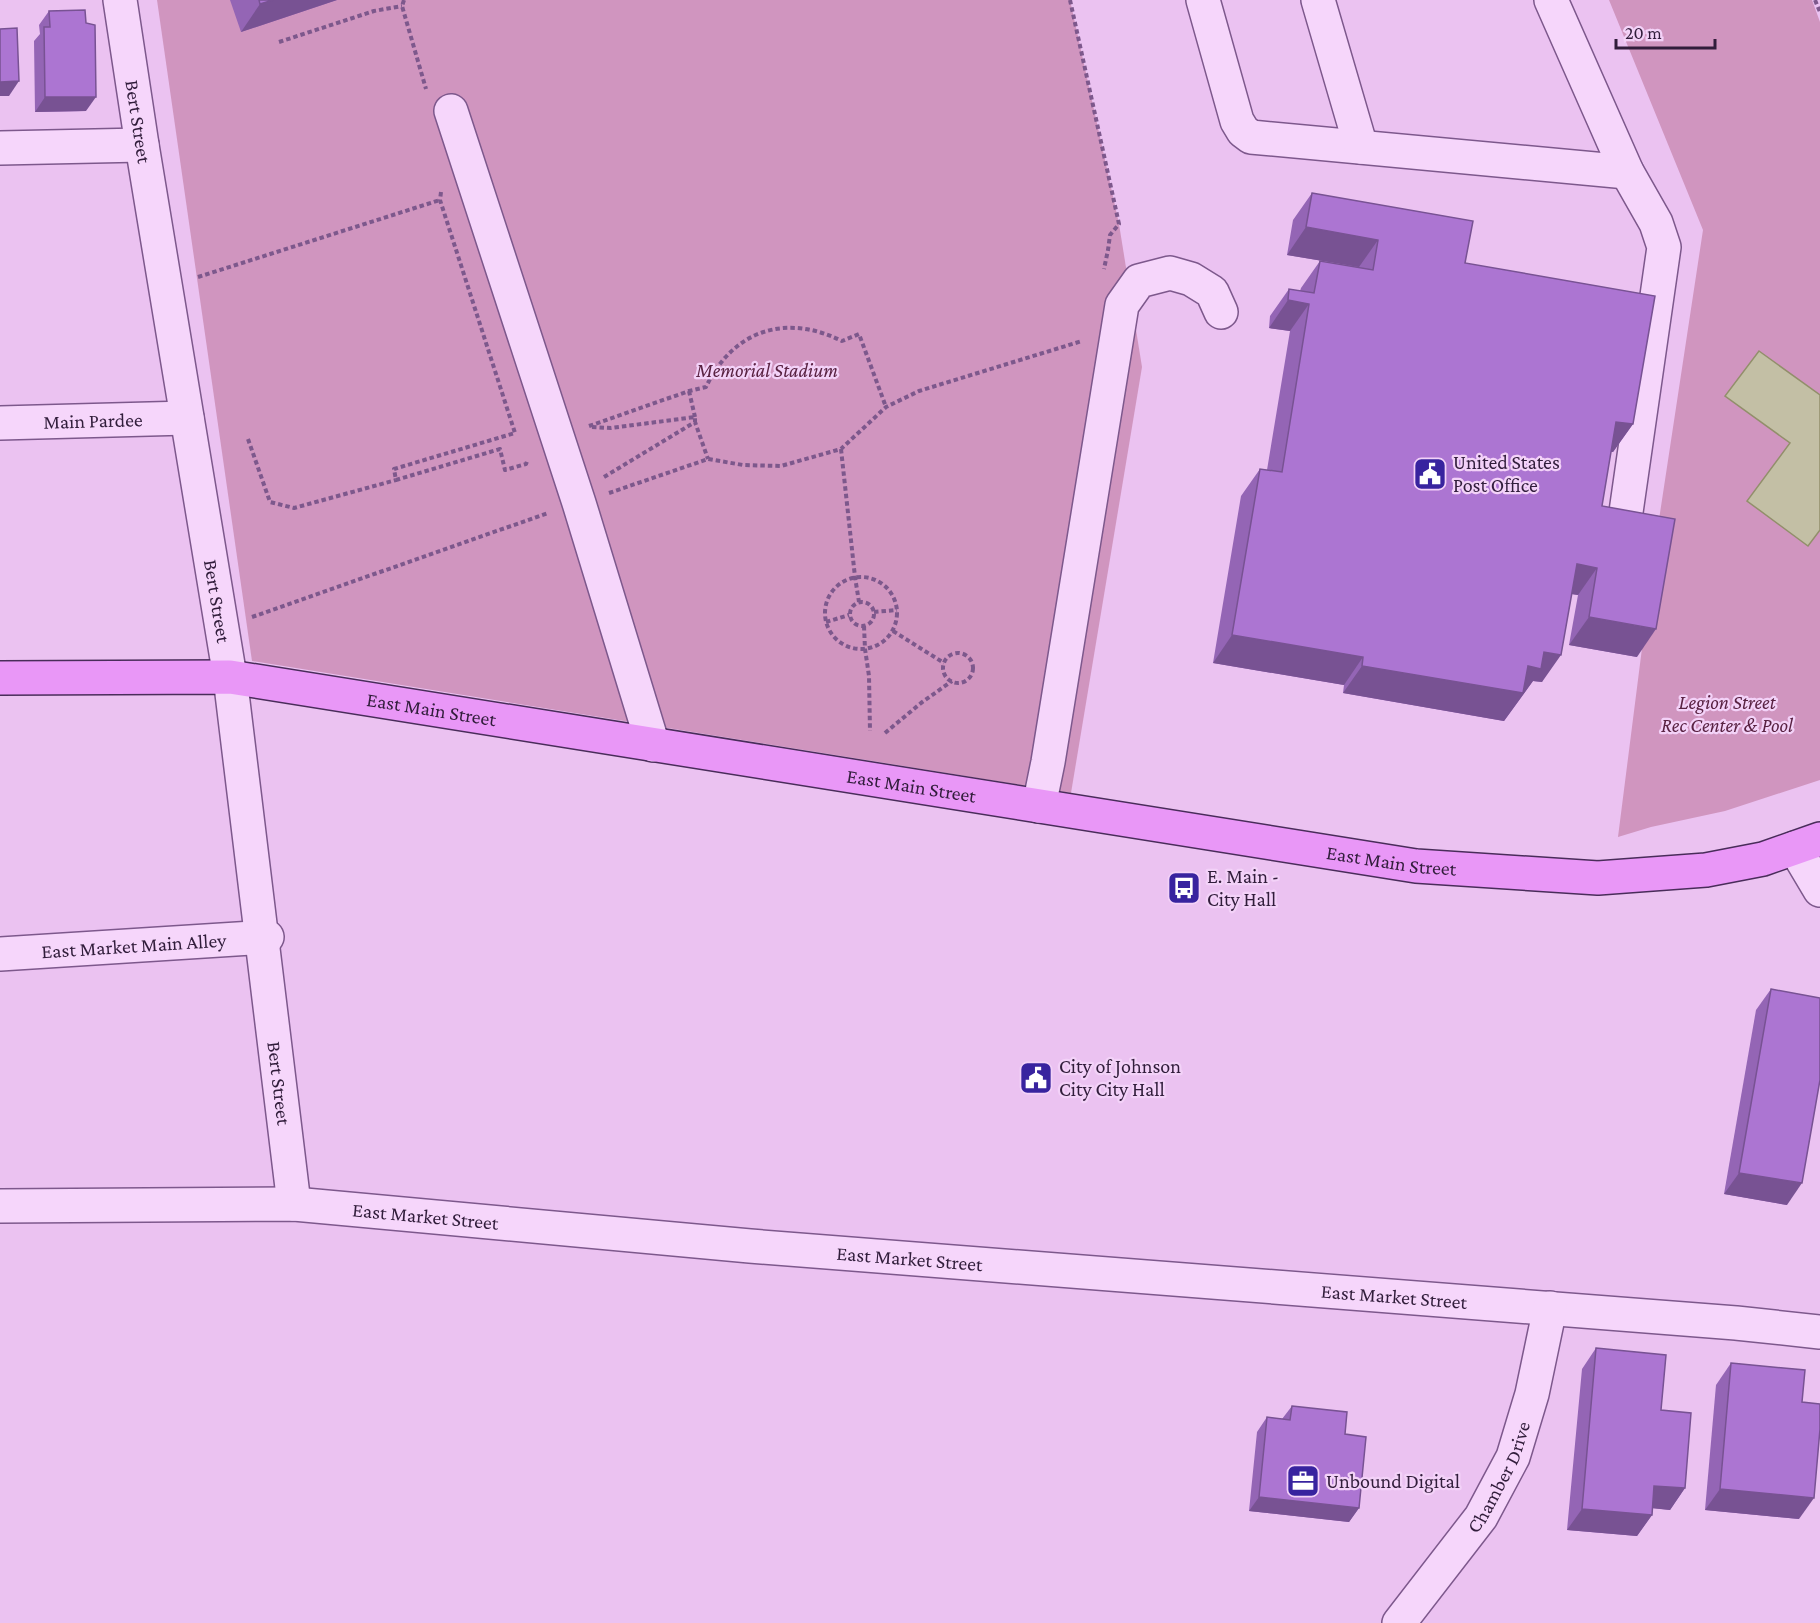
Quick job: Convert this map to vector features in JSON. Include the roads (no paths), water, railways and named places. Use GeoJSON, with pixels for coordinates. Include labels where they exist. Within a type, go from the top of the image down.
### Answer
{"type":"FeatureCollection","features":[{"type":"Feature","properties":{"kind":"main road","name":"East Main Street"},"geometry":{"type":"LineString","coordinates":[[0,678],[230,678],[1416,866],[1587,877],[1707,870],[1763,859],[1807,844]]}},
{"type":"Feature","properties":{"kind":"street","name":"Bert Street"},"geometry":{"type":"LineString","coordinates":[[120,0],[230,678],[264,937],[294,1204]]}},
{"type":"Feature","properties":{"kind":"street"},"geometry":{"type":"LineString","coordinates":[[1203,0],[1237,121],[1251,137],[1627,172]]}},
{"type":"Feature","properties":{"kind":"street"},"geometry":{"type":"LineString","coordinates":[[1318,0],[1361,147]]}},
{"type":"Feature","properties":{"kind":"street"},"geometry":{"type":"LineString","coordinates":[[1551,0],[1627,172],[1656,223],[1664,247],[1626,512]]}},
{"type":"Feature","properties":{"kind":"street"},"geometry":{"type":"LineString","coordinates":[[451,111],[593,493],[653,745]]}},
{"type":"Feature","properties":{"kind":"street"},"geometry":{"type":"LineString","coordinates":[[0,148],[142,145]]}},
{"type":"Feature","properties":{"kind":"street"},"geometry":{"type":"LineString","coordinates":[[1039,806],[1122,306],[1139,281],[1170,273],[1191,279],[1212,292],[1221,312]]}},
{"type":"Feature","properties":{"kind":"street","name":"Main Pardee"},"geometry":{"type":"LineString","coordinates":[[0,423],[187,418]]}},
{"type":"Feature","properties":{"kind":"street"},"geometry":{"type":"LineString","coordinates":[[1807,844],[1820,890]]}},
{"type":"Feature","properties":{"kind":"street","name":"East Market Main Alley"},"geometry":{"type":"LineString","coordinates":[[0,954],[264,937]]}},
{"type":"Feature","properties":{"kind":"street","name":"East Market Street"},"geometry":{"type":"LineString","coordinates":[[0,1206],[294,1204],[750,1246],[1550,1308],[1820,1332]]}},
{"type":"Feature","properties":{"kind":"street","name":"Chamber Drive"},"geometry":{"type":"LineString","coordinates":[[1399,1623],[1481,1517],[1513,1457],[1532,1394],[1550,1308]]}},
{"type":"Feature","properties":{"kind":"place","name":"United States Post Office"},"geometry":{"type":"Point","coordinates":[1430,474]}},
{"type":"Feature","properties":{"kind":"place","name":"E. Main - City Hall"},"geometry":{"type":"Point","coordinates":[1184,888]}},
{"type":"Feature","properties":{"kind":"place","name":"City of Johnson City City Hall"},"geometry":{"type":"Point","coordinates":[1036,1078]}},
{"type":"Feature","properties":{"kind":"place","name":"Unbound Digital"},"geometry":{"type":"Point","coordinates":[1303,1481]}},
{"type":"Feature","properties":{"kind":"park label","name":"Memorial Stadium"},"geometry":{"type":"Point","coordinates":[767,370]}},
{"type":"Feature","properties":{"kind":"park label","name":"Legion Street Rec Center & Pool"},"geometry":{"type":"Point","coordinates":[1727,714]}}]}
